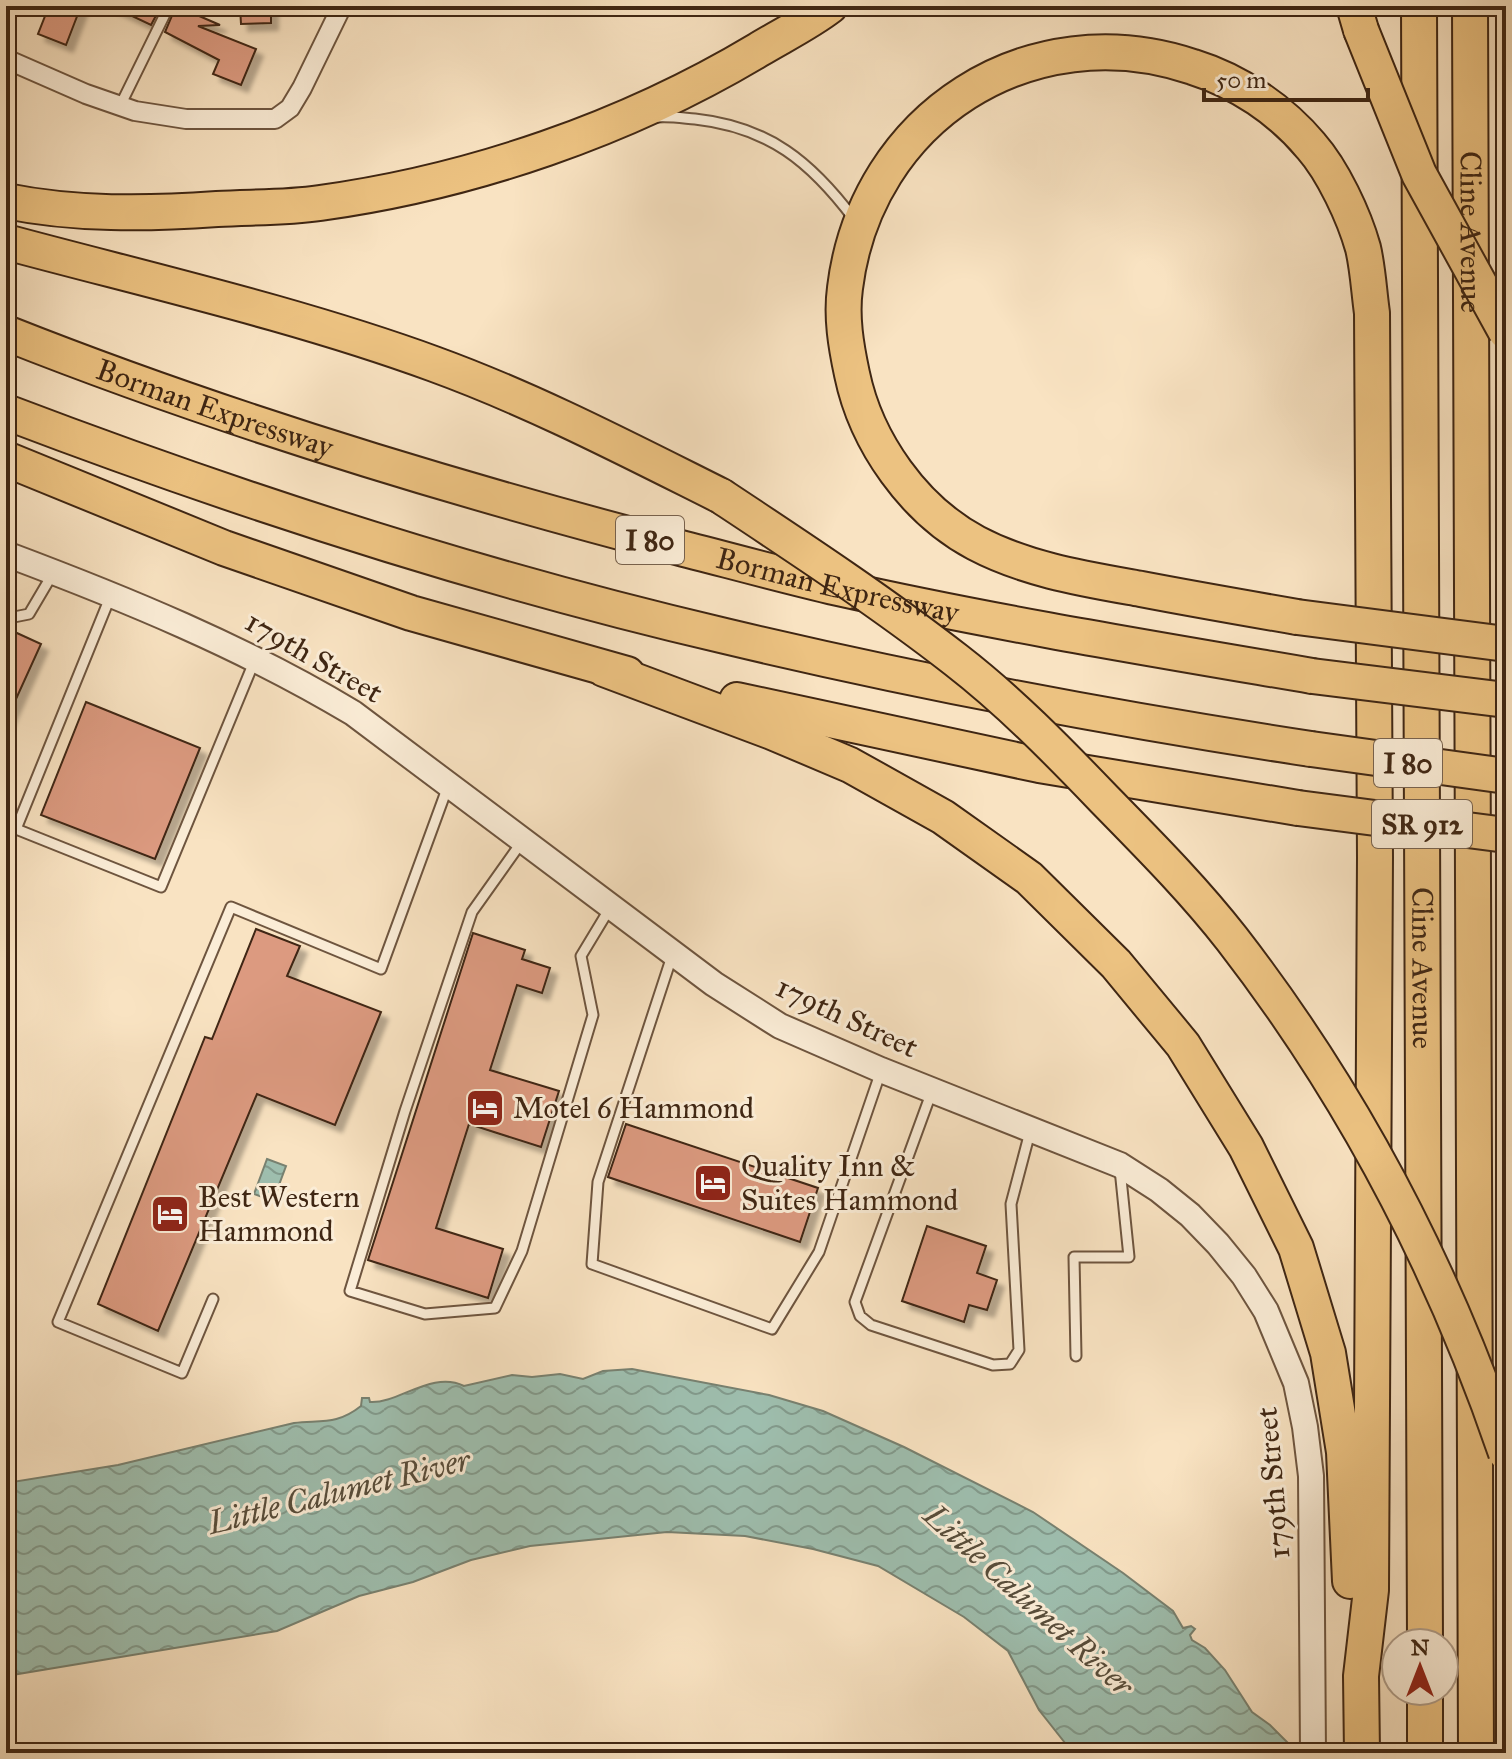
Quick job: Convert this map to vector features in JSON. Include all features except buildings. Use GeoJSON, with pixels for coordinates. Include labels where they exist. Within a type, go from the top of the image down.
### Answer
{"type":"FeatureCollection","features":[{"type":"Feature","properties":{"kind":"highway"},"geometry":{"type":"LineString","coordinates":[[6,201],[112,214],[318,203],[416,186],[524,154],[612,122],[719,73],[830,6]]}},
{"type":"Feature","properties":{"kind":"highway","name":"Cline Avenue"},"geometry":{"type":"LineString","coordinates":[[1419,6],[1425,1627]]}},
{"type":"Feature","properties":{"kind":"highway","name":"Cline Avenue"},"geometry":{"type":"LineString","coordinates":[[1470,6],[1476,1753]]}},
{"type":"Feature","properties":{"kind":"highway"},"geometry":{"type":"LineString","coordinates":[[1358,18],[1419,174],[1506,332]]}},
{"type":"Feature","properties":{"kind":"highway"},"geometry":{"type":"LineString","coordinates":[[1361,1676],[1371,1590],[1375,872],[1372,313],[1363,249],[1342,195],[1312,146],[1266,104],[1218,75],[1162,56],[1102,51],[1049,57],[986,79],[927,120],[887,168],[859,225],[844,289],[845,339],[855,387],[871,432],[898,475],[934,513],[971,540],[1011,560],[1082,578],[1297,617],[1506,644]]}},
{"type":"Feature","properties":{"kind":"highway"},"geometry":{"type":"LineString","coordinates":[[6,242],[291,319],[434,364],[574,423],[721,496],[836,572],[957,661],[1037,730],[1185,884],[1231,938],[1310,1049],[1371,1147],[1450,1307],[1506,1453]]}},
{"type":"Feature","properties":{"kind":"highway","name":"Borman Expressway"},"geometry":{"type":"LineString","coordinates":[[6,333],[218,411],[341,451],[559,516],[837,588],[1088,638],[1312,676],[1506,700]]}},
{"type":"Feature","properties":{"kind":"highway","name":"I 80"},"geometry":{"type":"LineString","coordinates":[[6,412],[117,454],[320,523],[541,588],[723,636],[965,689],[1182,729],[1506,776]]}},
{"type":"Feature","properties":{"kind":"highway"},"geometry":{"type":"LineString","coordinates":[[6,459],[224,548],[411,613],[604,669],[860,728],[1039,765],[1298,808],[1506,835]]}},
{"type":"Feature","properties":{"kind":"highway"},"geometry":{"type":"LineString","coordinates":[[604,669],[850,765],[943,817],[1029,878],[1116,964],[1183,1045],[1246,1147],[1296,1248],[1328,1353],[1344,1452],[1348,1568],[1361,1676],[1362,1753]]}},
{"type":"Feature","properties":{"kind":"highway"},"geometry":{"type":"LineString","coordinates":[[1425,1707],[1425,1753]]}},
{"type":"Feature","properties":{"kind":"street"},"geometry":{"type":"LineString","coordinates":[[6,59],[120,106],[157,115],[186,119],[268,119],[283,115],[302,88],[341,8]]}},
{"type":"Feature","properties":{"kind":"street","name":"179th Street"},"geometry":{"type":"LineString","coordinates":[[6,554],[213,637],[353,713],[714,984],[780,1026],[932,1091],[1120,1165],[1190,1215],[1244,1276],[1266,1311],[1296,1383],[1311,1476],[1313,1753]]}},
{"type":"Feature","properties":{"kind":"lane"},"geometry":{"type":"LineString","coordinates":[[120,106],[169,6]]}},
{"type":"Feature","properties":{"kind":"lane"},"geometry":{"type":"LineString","coordinates":[[612,122],[680,118],[721,122],[764,136],[795,154],[830,186],[859,225]]}},
{"type":"Feature","properties":{"kind":"lane"},"geometry":{"type":"LineString","coordinates":[[6,614],[14,617],[29,614],[53,572]]}},
{"type":"Feature","properties":{"kind":"lane"},"geometry":{"type":"LineString","coordinates":[[111,594],[16,829],[161,887],[256,659]]}},
{"type":"Feature","properties":{"kind":"lane"},"geometry":{"type":"LineString","coordinates":[[213,1299],[182,1373],[58,1322],[231,907],[381,969],[449,783]]}},
{"type":"Feature","properties":{"kind":"lane"},"geometry":{"type":"LineString","coordinates":[[523,840],[472,912],[405,1111],[350,1291],[425,1314],[495,1308],[522,1251],[593,1015],[581,956],[611,907]]}},
{"type":"Feature","properties":{"kind":"lane"},"geometry":{"type":"LineString","coordinates":[[673,953],[598,1182],[592,1264],[772,1329],[819,1252],[881,1070]]}},
{"type":"Feature","properties":{"kind":"lane"},"geometry":{"type":"LineString","coordinates":[[932,1091],[855,1302],[860,1316],[871,1325],[993,1365],[1010,1364],[1019,1350],[1011,1204],[1031,1129]]}},
{"type":"Feature","properties":{"kind":"lane"},"geometry":{"type":"LineString","coordinates":[[1076,1356],[1074,1257],[1129,1257],[1120,1165]]}},
{"type":"Feature","properties":{"kind":"water"},"geometry":{"type":"Polygon","coordinates":[[[267,1159],[286,1166],[273,1201],[254,1194],[267,1159]]]}},
{"type":"Feature","properties":{"kind":"water","name":"Little Calumet River"},"geometry":{"type":"Polygon","coordinates":[[[632,1369],[769,1395],[823,1411],[904,1447],[1033,1512],[1173,1611],[1183,1628],[1191,1626],[1195,1629],[1190,1635],[1192,1640],[1205,1648],[1225,1670],[1252,1712],[1298,1753],[1073,1753],[1039,1710],[1008,1651],[964,1617],[878,1566],[745,1536],[667,1532],[530,1546],[471,1560],[413,1582],[359,1596],[277,1631],[6,1676],[6,1483],[118,1465],[294,1423],[337,1419],[361,1406],[362,1398],[369,1398],[370,1402],[381,1401],[440,1382],[464,1386],[512,1375],[532,1377],[560,1374],[583,1379],[603,1371],[632,1369]]]}},
{"type":"Feature","properties":{"kind":"place","name":"Motel 6 Hammond"},"geometry":{"type":"Point","coordinates":[485,1108]}},
{"type":"Feature","properties":{"kind":"place","name":"Quality Inn & Suites Hammond"},"geometry":{"type":"Point","coordinates":[713,1183]}},
{"type":"Feature","properties":{"kind":"place","name":"Best Western Hammond"},"geometry":{"type":"Point","coordinates":[170,1214]}}]}
